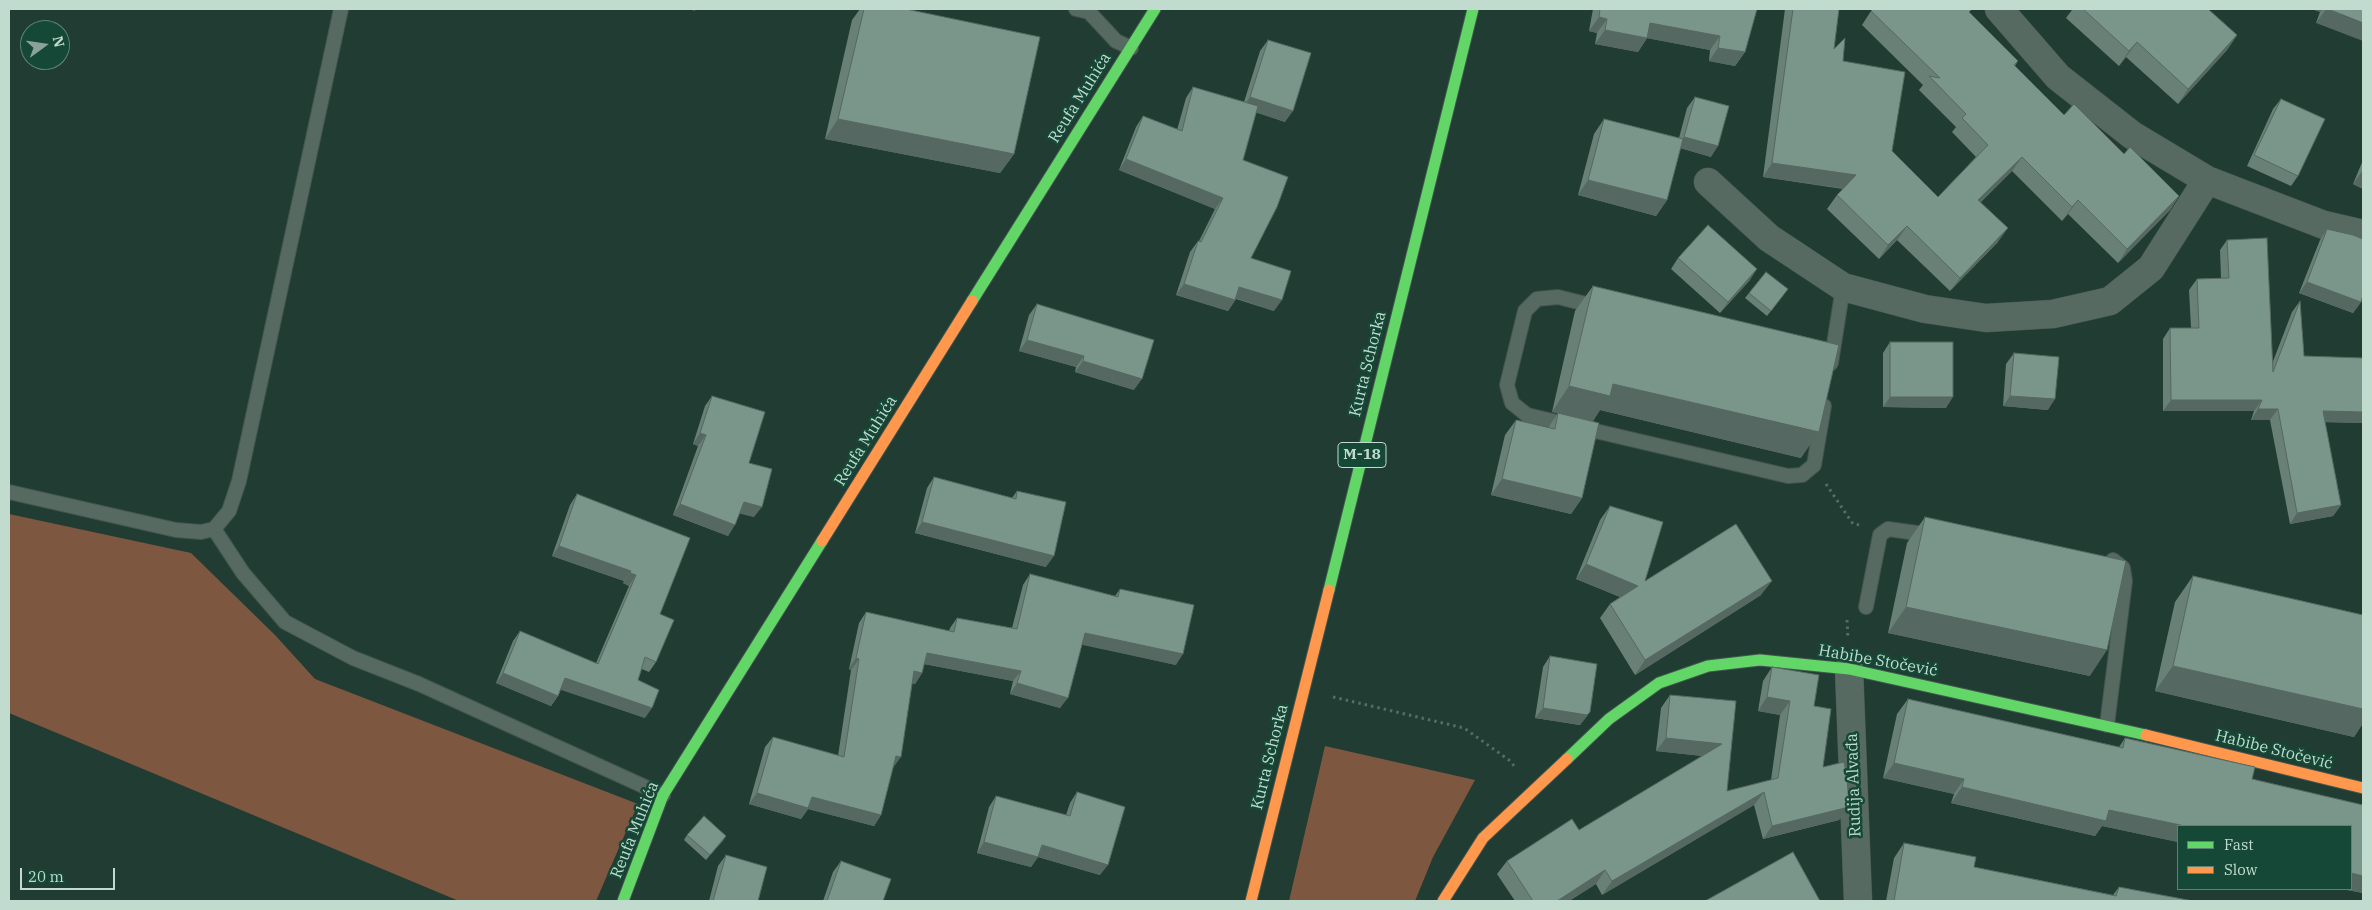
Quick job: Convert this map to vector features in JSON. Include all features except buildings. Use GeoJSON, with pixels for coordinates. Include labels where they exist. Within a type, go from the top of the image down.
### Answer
{"type":"FeatureCollection","features":[{"type":"Feature","properties":{"kind":"street","name":"Reufa Muhića"},"geometry":{"type":"LineString","coordinates":[[623,901],[663,795],[1155,9]]}},
{"type":"Feature","properties":{"kind":"street","name":"Kurta Schorka"},"geometry":{"type":"LineString","coordinates":[[1251,901],[1472,9]]}},
{"type":"Feature","properties":{"kind":"street"},"geometry":{"type":"LineString","coordinates":[[1999,9],[2058,77],[2132,136],[2207,180],[2324,225],[2363,234]]}},
{"type":"Feature","properties":{"kind":"street"},"geometry":{"type":"LineString","coordinates":[[1708,182],[1769,238],[1843,287],[1926,309],[1986,318],[2053,314],[2110,301],[2151,268],[2207,180]]}},
{"type":"Feature","properties":{"kind":"street","name":"Habibe Stočević"},"geometry":{"type":"LineString","coordinates":[[1443,901],[1483,838],[1609,719],[1659,683],[1708,666],[1760,660],[1849,669],[2107,726],[2363,788]]}},
{"type":"Feature","properties":{"kind":"street","name":"Rudija Alvađa"},"geometry":{"type":"LineString","coordinates":[[1849,669],[1858,901]]}},
{"type":"Feature","properties":{"kind":"lane"},"geometry":{"type":"LineString","coordinates":[[9,492],[176,530],[201,532],[214,529],[229,511],[239,480],[341,9]]}},
{"type":"Feature","properties":{"kind":"lane"},"geometry":{"type":"LineString","coordinates":[[1076,9],[1089,12],[1116,41],[1131,48]]}},
{"type":"Feature","properties":{"kind":"lane"},"geometry":{"type":"LineString","coordinates":[[1827,366],[1843,287]]}},
{"type":"Feature","properties":{"kind":"lane"},"geometry":{"type":"LineString","coordinates":[[1614,311],[1558,297],[1537,299],[1525,311],[1507,385],[1512,403],[1527,416],[1788,476],[1802,475],[1814,465],[1826,392]]}},
{"type":"Feature","properties":{"kind":"lane"},"geometry":{"type":"LineString","coordinates":[[214,529],[243,573],[286,622],[353,658],[419,684],[663,795]]}},
{"type":"Feature","properties":{"kind":"lane"},"geometry":{"type":"LineString","coordinates":[[1866,607],[1880,535],[1888,530],[1946,537]]}},
{"type":"Feature","properties":{"kind":"lane"},"geometry":{"type":"LineString","coordinates":[[2100,556],[2110,557],[2123,568],[2125,581],[2107,726]]}},
{"type":"Feature","properties":{"kind":"path"},"geometry":{"type":"LineString","coordinates":[[1814,465],[1853,524],[1888,530]]}},
{"type":"Feature","properties":{"kind":"path"},"geometry":{"type":"LineString","coordinates":[[1849,669],[1846,605],[1866,607]]}},
{"type":"Feature","properties":{"kind":"path"},"geometry":{"type":"LineString","coordinates":[[1304,690],[1464,728],[1509,760],[1534,790]]}},
{"type":"Feature","properties":{"kind":"shaded area"},"geometry":{"type":"Polygon","coordinates":[[[9,514],[191,553],[275,635],[315,679],[638,804],[596,901],[459,901],[9,713],[9,514]]]}},
{"type":"Feature","properties":{"kind":"shaded area"},"geometry":{"type":"Polygon","coordinates":[[[1325,746],[1475,780],[1433,857],[1415,901],[1289,901],[1325,746]]]}},
{"type":"Feature","properties":{"kind":"traffic: fast"},"geometry":{"type":"LineString","coordinates":[[972,301],[1155,9]]}},
{"type":"Feature","properties":{"kind":"traffic: fast"},"geometry":{"type":"LineString","coordinates":[[1329,590],[1473,9]]}},
{"type":"Feature","properties":{"kind":"traffic: fast"},"geometry":{"type":"LineString","coordinates":[[623,901],[663,795],[822,541]]}},
{"type":"Feature","properties":{"kind":"traffic: fast"},"geometry":{"type":"LineString","coordinates":[[1567,759],[1609,719],[1659,683],[1708,666],[1760,660],[1849,669],[2146,735]]}},
{"type":"Feature","properties":{"kind":"traffic: slow"},"geometry":{"type":"LineString","coordinates":[[822,541],[972,301]]}},
{"type":"Feature","properties":{"kind":"traffic: slow"},"geometry":{"type":"LineString","coordinates":[[1251,901],[1329,590]]}},
{"type":"Feature","properties":{"kind":"traffic: slow"},"geometry":{"type":"LineString","coordinates":[[2146,735],[2363,788]]}},
{"type":"Feature","properties":{"kind":"traffic: slow"},"geometry":{"type":"LineString","coordinates":[[1443,901],[1483,838],[1567,759]]}}]}
